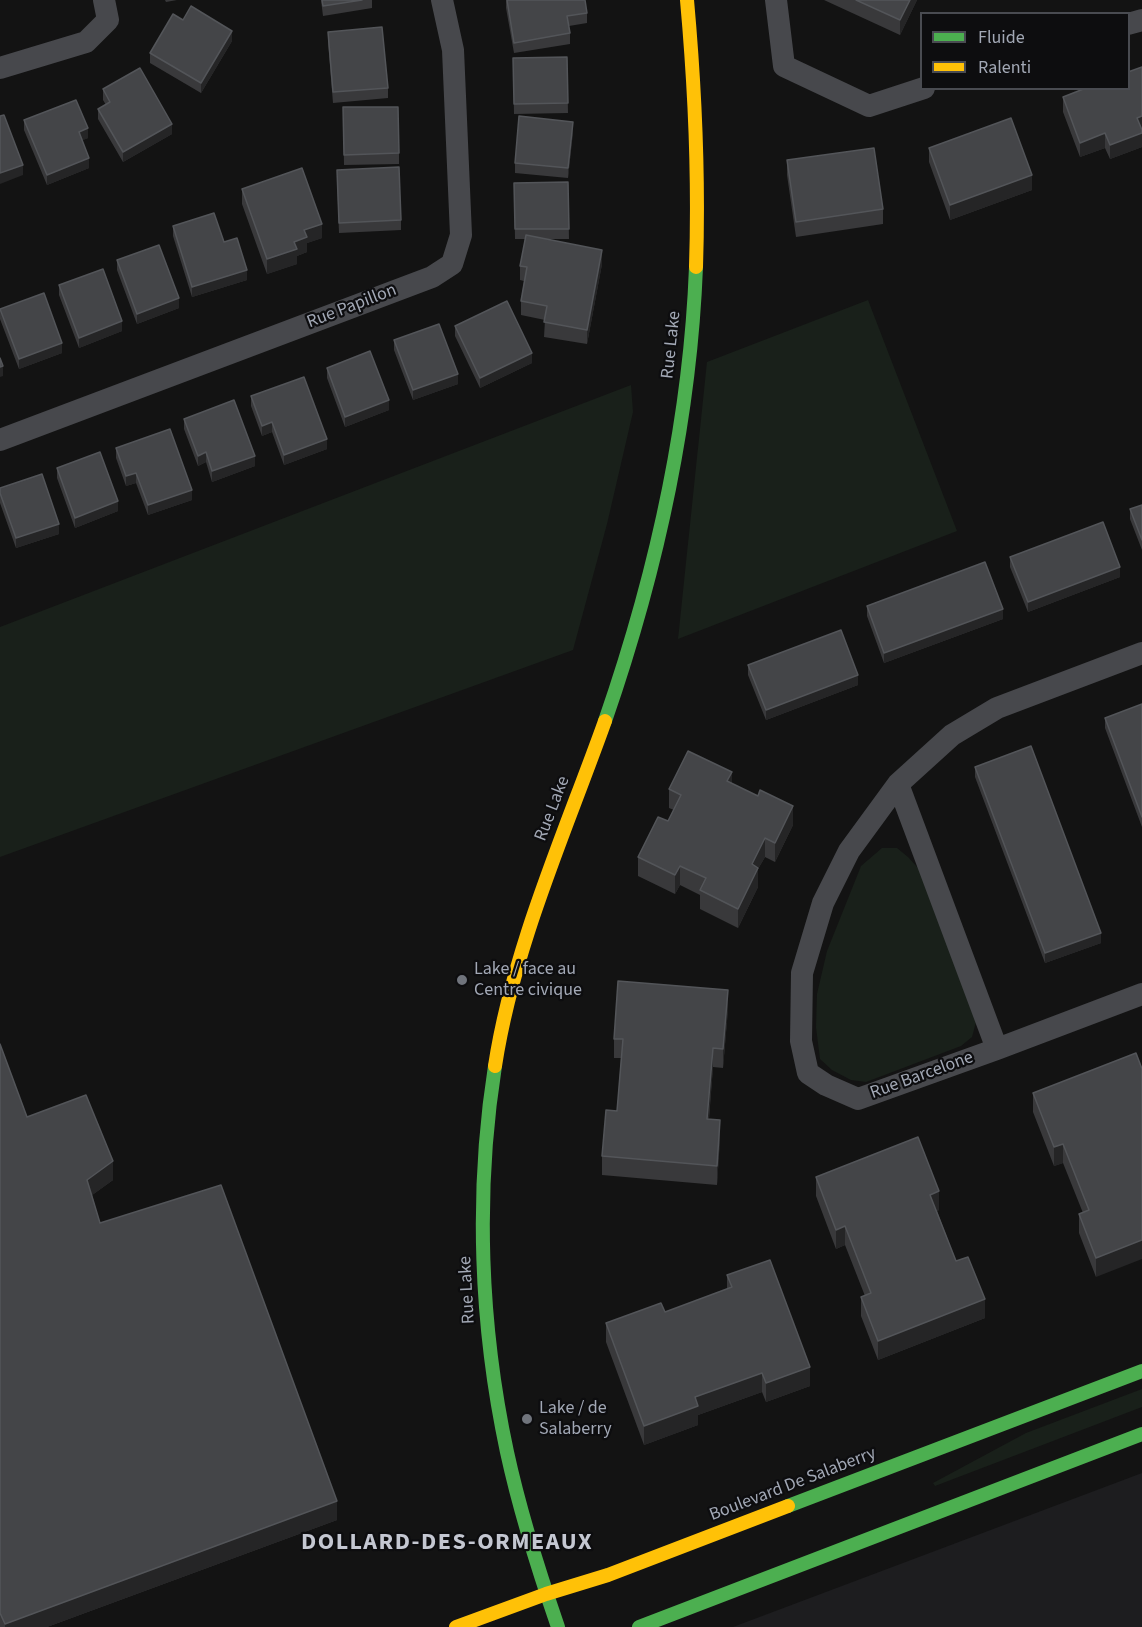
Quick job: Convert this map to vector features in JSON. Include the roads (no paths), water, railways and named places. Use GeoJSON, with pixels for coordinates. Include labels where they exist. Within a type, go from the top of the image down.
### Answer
{"type":"FeatureCollection","features":[{"type":"Feature","properties":{"kind":"street"},"geometry":{"type":"LineString","coordinates":[[0,68],[87,42],[108,20],[104,0]]}},
{"type":"Feature","properties":{"kind":"street","name":"Rue Papillon"},"geometry":{"type":"LineString","coordinates":[[0,440],[432,277],[452,264],[461,235],[453,50],[442,0]]}},
{"type":"Feature","properties":{"kind":"street","name":"Rue Lake"},"geometry":{"type":"LineString","coordinates":[[558,1627],[528,1540],[512,1480],[493,1378],[483,1272],[488,1126],[500,1035],[514,979],[545,882],[629,653],[658,545],[678,446],[692,332],[699,199],[696,103],[687,0]]}},
{"type":"Feature","properties":{"kind":"street"},"geometry":{"type":"LineString","coordinates":[[776,0],[784,66],[869,106],[920,89]]}},
{"type":"Feature","properties":{"kind":"street","name":"Rue Barcelone"},"geometry":{"type":"LineString","coordinates":[[1142,653],[996,708],[952,735],[898,784],[849,851],[823,903],[802,973],[801,1041],[808,1072],[826,1086],[858,1099],[1142,993]]}},
{"type":"Feature","properties":{"kind":"street","name":"Rue Barcelone"},"geometry":{"type":"LineString","coordinates":[[898,784],[997,1049]]}},
{"type":"Feature","properties":{"kind":"street","name":"Boulevard De Salaberry"},"geometry":{"type":"LineString","coordinates":[[456,1627],[546,1594],[608,1575],[1142,1371]]}},
{"type":"Feature","properties":{"kind":"street"},"geometry":{"type":"LineString","coordinates":[[639,1627],[1142,1434]]}},
{"type":"Feature","properties":{"kind":"place","name":"Lake / face au Centre civique"},"geometry":{"type":"Point","coordinates":[462,980]}},
{"type":"Feature","properties":{"kind":"place","name":"Lake / de Salaberry"},"geometry":{"type":"Point","coordinates":[527,1419]}},
{"type":"Feature","properties":{"kind":"district","name":"DOLLARD-DES-ORMEAUX"},"geometry":{"type":"Point","coordinates":[447,1544]}}]}
